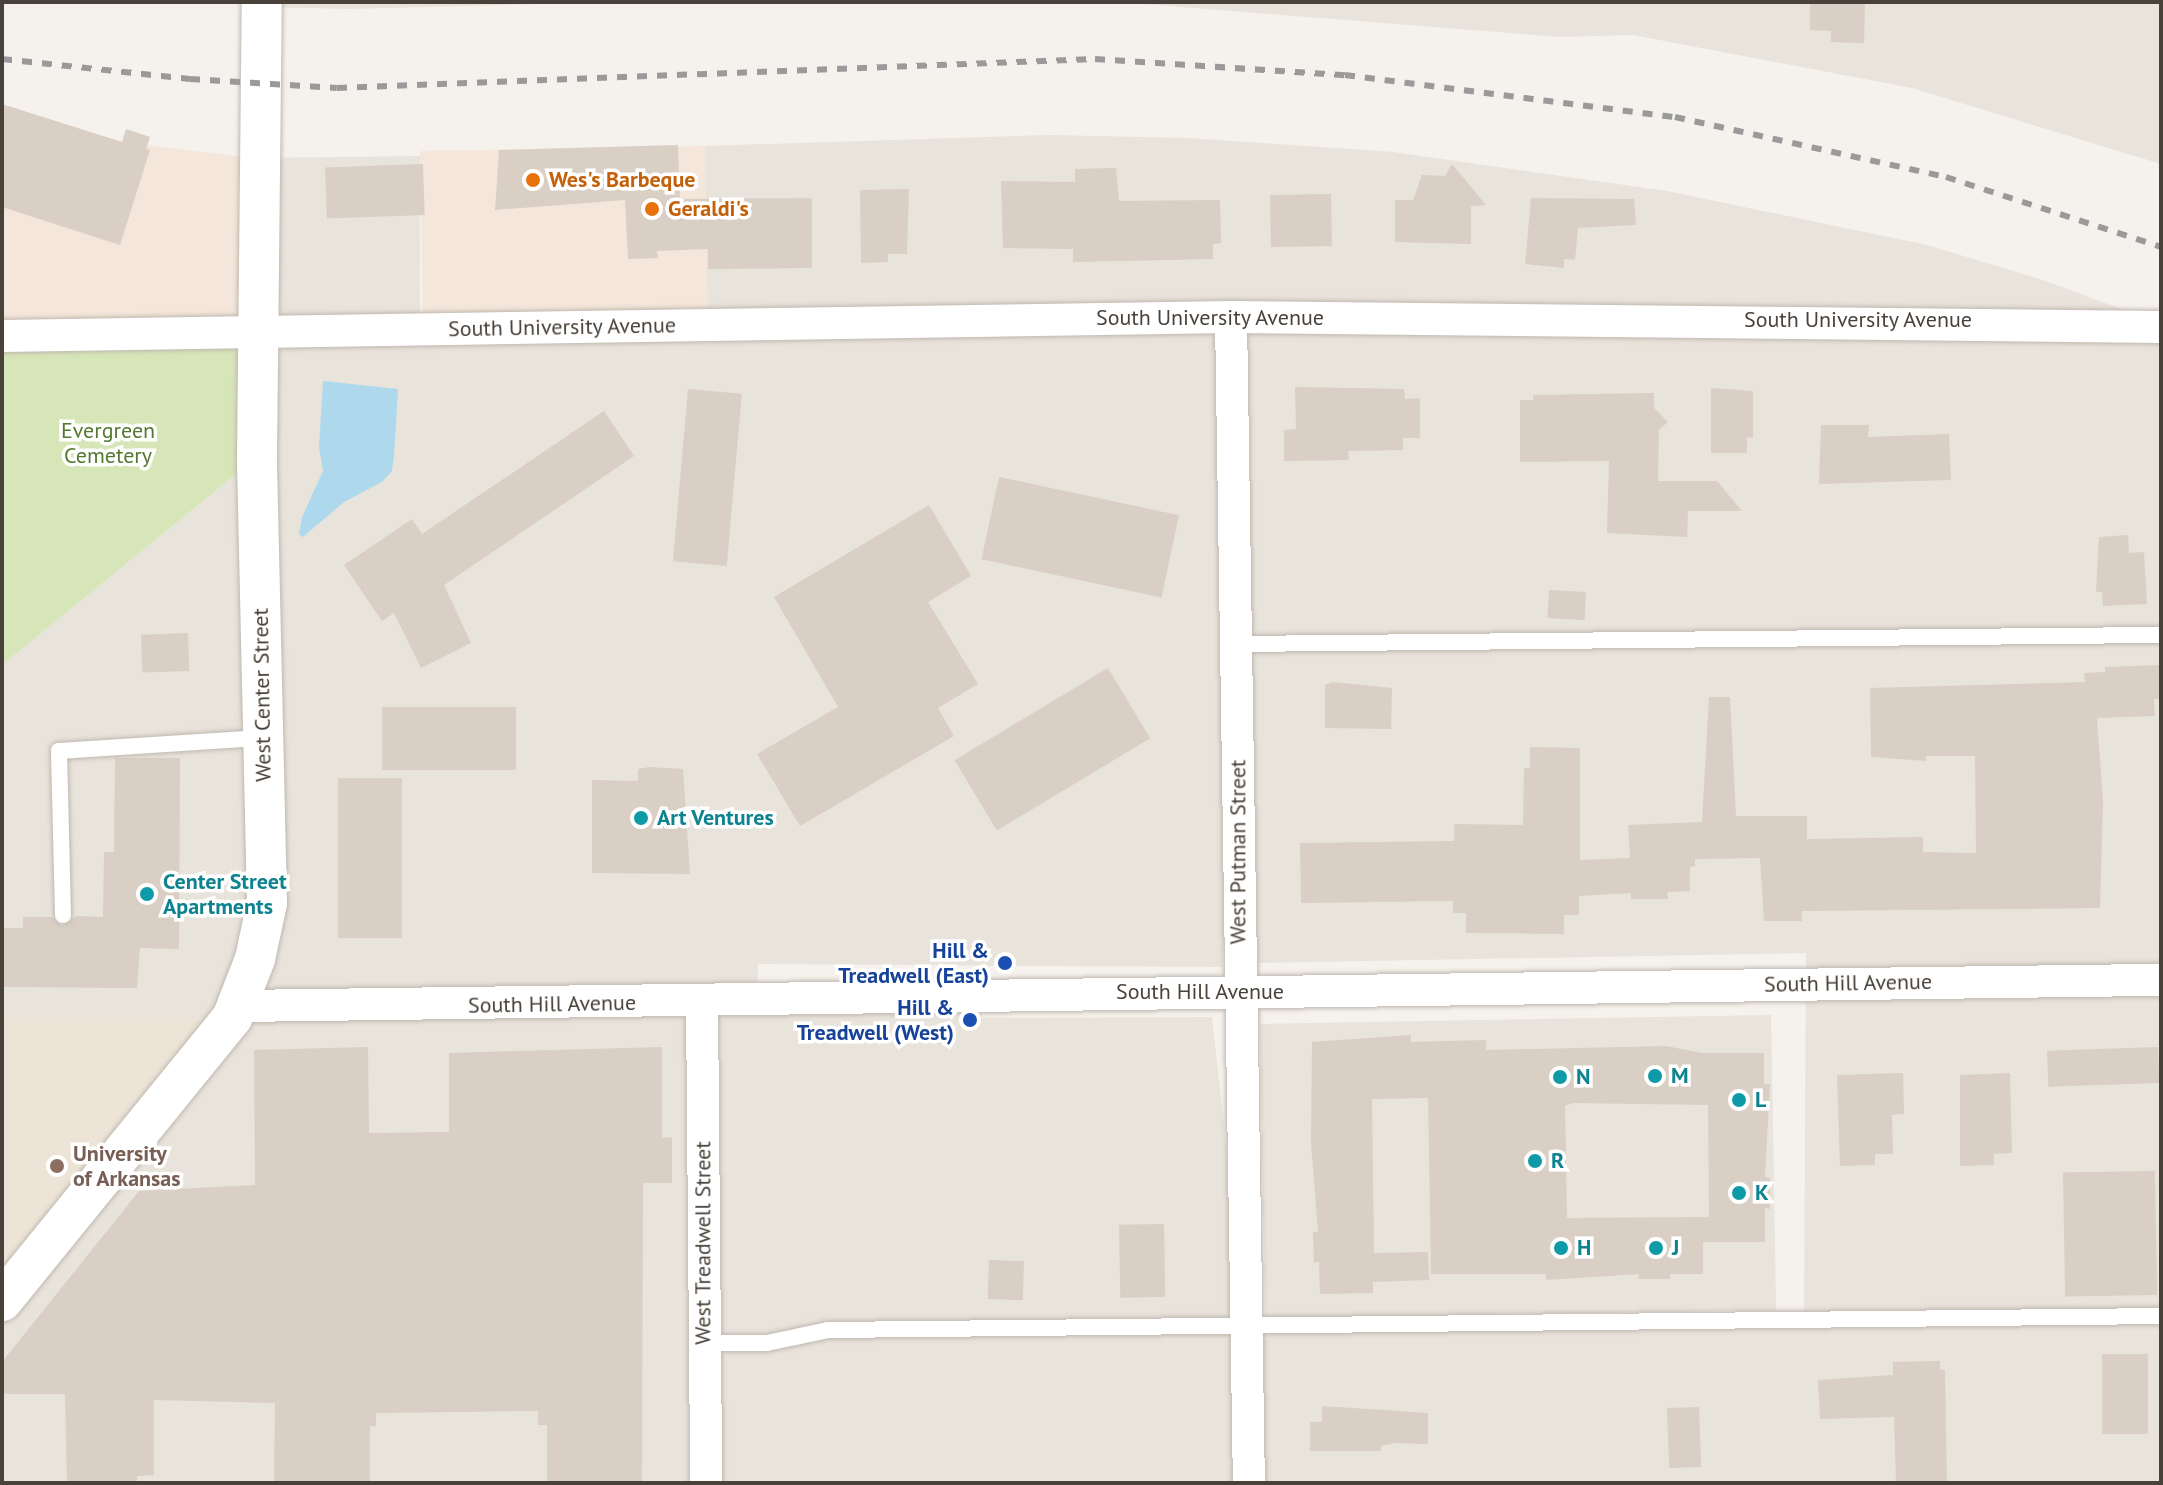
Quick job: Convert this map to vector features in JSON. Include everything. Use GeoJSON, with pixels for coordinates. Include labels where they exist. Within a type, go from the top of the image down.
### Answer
{"type":"FeatureCollection","features":[{"type":"Feature","properties":{"kind":"street","name":"West Center Street"},"geometry":{"type":"LineString","coordinates":[[2,1301],[239,1006],[267,903],[258,332],[262,2]]}},
{"type":"Feature","properties":{"kind":"street","name":"South University Avenue"},"geometry":{"type":"LineString","coordinates":[[2,336],[1231,317],[2161,327]]}},
{"type":"Feature","properties":{"kind":"street","name":"West Putman Street"},"geometry":{"type":"LineString","coordinates":[[1231,317],[1239,992],[1249,1483]]}},
{"type":"Feature","properties":{"kind":"street","name":"South Hill Avenue"},"geometry":{"type":"LineString","coordinates":[[239,1006],[702,1002],[764,995],[2161,980]]}},
{"type":"Feature","properties":{"kind":"street","name":"West Treadwell Street"},"geometry":{"type":"LineString","coordinates":[[702,1002],[706,1483]]}},
{"type":"Feature","properties":{"kind":"lane"},"geometry":{"type":"LineString","coordinates":[[1235,644],[2161,635]]}},
{"type":"Feature","properties":{"kind":"lane"},"geometry":{"type":"LineString","coordinates":[[63,915],[59,751],[262,738]]}},
{"type":"Feature","properties":{"kind":"lane"},"geometry":{"type":"LineString","coordinates":[[703,1343],[767,1343],[828,1330],[2161,1316]]}},
{"type":"Feature","properties":{"kind":"shaded area"},"geometry":{"type":"Polygon","coordinates":[[[262,2],[617,2],[351,9],[262,7],[262,2]]]}},
{"type":"Feature","properties":{"kind":"shaded area"},"geometry":{"type":"Polygon","coordinates":[[[1118,2],[2161,2],[2161,164],[1912,88],[1633,35],[1560,37],[1118,2]]]}},
{"type":"Feature","properties":{"kind":"shaded area"},"geometry":{"type":"Polygon","coordinates":[[[2,129],[257,158],[258,332],[2,336],[2,129]]]}},
{"type":"Feature","properties":{"kind":"shaded area"},"geometry":{"type":"Polygon","coordinates":[[[1049,135],[1188,138],[1393,152],[1667,191],[1927,245],[2043,280],[2161,324],[2161,1483],[2,1483],[2,1301],[231,1018],[2,1017],[2,665],[257,457],[257,158],[420,156],[420,329],[707,325],[705,146],[1049,135]],[[1237,762],[1222,967],[758,964],[757,995],[982,993],[982,1018],[1212,1017],[1246,1326],[1804,1315],[1806,953],[1257,963],[1237,762]]]}},
{"type":"Feature","properties":{"kind":"shaded area"},"geometry":{"type":"Polygon","coordinates":[[[705,146],[708,325],[423,330],[420,151],[705,146]]]}},
{"type":"Feature","properties":{"kind":"shaded area"},"geometry":{"type":"Polygon","coordinates":[[[1771,1015],[1776,1310],[1265,1319],[1260,1024],[1771,1015]]]}},
{"type":"Feature","properties":{"kind":"shaded area","name":"University of Arkansas"},"geometry":{"type":"Polygon","coordinates":[[[2,1017],[232,1018],[2,1301],[2,1017]]]}},
{"type":"Feature","properties":{"kind":"green space","name":"Evergreen Cemetery"},"geometry":{"type":"Polygon","coordinates":[[[258,332],[257,457],[2,665],[2,336],[258,332]]]}},
{"type":"Feature","properties":{"kind":"water"},"geometry":{"type":"Polygon","coordinates":[[[323,381],[398,389],[394,456],[392,471],[382,482],[344,502],[303,537],[299,534],[302,517],[323,471],[319,447],[323,381]]]}},
{"type":"Feature","properties":{"kind":"building"},"geometry":{"type":"Polygon","coordinates":[[[1810,2],[1865,2],[1864,43],[1831,42],[1831,31],[1810,30],[1810,2]]]}},
{"type":"Feature","properties":{"kind":"building"},"geometry":{"type":"Polygon","coordinates":[[[2,104],[122,142],[126,129],[150,137],[146,149],[150,150],[120,245],[2,207],[2,104]]]}},
{"type":"Feature","properties":{"kind":"building"},"geometry":{"type":"Polygon","coordinates":[[[678,145],[680,199],[812,198],[812,268],[708,269],[708,249],[657,251],[658,258],[628,259],[625,200],[495,210],[499,150],[678,145]]]}},
{"type":"Feature","properties":{"kind":"building"},"geometry":{"type":"Polygon","coordinates":[[[423,164],[425,215],[327,218],[325,167],[423,164]]]}},
{"type":"Feature","properties":{"kind":"building"},"geometry":{"type":"Polygon","coordinates":[[[1452,164],[1486,205],[1471,206],[1471,244],[1395,242],[1395,200],[1413,200],[1422,175],[1445,176],[1452,164]]]}},
{"type":"Feature","properties":{"kind":"building"},"geometry":{"type":"Polygon","coordinates":[[[1116,168],[1119,201],[1220,200],[1221,243],[1213,244],[1213,259],[1073,262],[1073,249],[1003,248],[1001,181],[1075,182],[1075,169],[1116,168]]]}},
{"type":"Feature","properties":{"kind":"building"},"geometry":{"type":"Polygon","coordinates":[[[909,189],[907,254],[888,254],[888,262],[861,263],[860,190],[909,189]]]}},
{"type":"Feature","properties":{"kind":"building"},"geometry":{"type":"Polygon","coordinates":[[[1331,194],[1332,246],[1271,247],[1270,195],[1331,194]]]}},
{"type":"Feature","properties":{"kind":"building"},"geometry":{"type":"Polygon","coordinates":[[[1531,198],[1634,199],[1636,225],[1578,228],[1575,260],[1564,259],[1564,268],[1525,264],[1531,198]]]}},
{"type":"Feature","properties":{"kind":"building"},"geometry":{"type":"Polygon","coordinates":[[[1295,387],[1404,389],[1405,399],[1420,398],[1420,438],[1403,438],[1403,450],[1348,451],[1349,460],[1284,461],[1284,430],[1296,429],[1295,387]]]}},
{"type":"Feature","properties":{"kind":"building"},"geometry":{"type":"Polygon","coordinates":[[[1711,388],[1753,391],[1753,438],[1747,437],[1747,453],[1711,453],[1711,388]]]}},
{"type":"Feature","properties":{"kind":"building"},"geometry":{"type":"Polygon","coordinates":[[[688,389],[742,394],[727,566],[673,561],[688,389]]]}},
{"type":"Feature","properties":{"kind":"building"},"geometry":{"type":"Polygon","coordinates":[[[1654,393],[1654,408],[1668,422],[1659,430],[1658,481],[1717,481],[1742,511],[1688,511],[1687,537],[1607,533],[1609,461],[1520,462],[1520,400],[1533,400],[1533,395],[1654,393]]]}},
{"type":"Feature","properties":{"kind":"building"},"geometry":{"type":"Polygon","coordinates":[[[604,411],[634,456],[444,585],[471,643],[421,668],[394,613],[382,621],[344,565],[412,519],[422,534],[604,411]]]}},
{"type":"Feature","properties":{"kind":"building"},"geometry":{"type":"Polygon","coordinates":[[[1821,425],[1869,425],[1868,437],[1949,434],[1951,480],[1819,484],[1821,425]]]}},
{"type":"Feature","properties":{"kind":"building"},"geometry":{"type":"Polygon","coordinates":[[[999,477],[1179,515],[1162,597],[982,559],[999,477]]]}},
{"type":"Feature","properties":{"kind":"building"},"geometry":{"type":"Polygon","coordinates":[[[929,505],[971,576],[928,602],[978,684],[938,708],[954,736],[800,826],[757,754],[838,707],[774,597],[929,505]]]}},
{"type":"Feature","properties":{"kind":"building"},"geometry":{"type":"Polygon","coordinates":[[[2128,535],[2129,553],[2144,552],[2147,604],[2103,606],[2102,592],[2096,592],[2099,537],[2128,535]]]}},
{"type":"Feature","properties":{"kind":"building"},"geometry":{"type":"Polygon","coordinates":[[[1549,590],[1586,592],[1584,620],[1548,618],[1549,590]]]}},
{"type":"Feature","properties":{"kind":"building"},"geometry":{"type":"Polygon","coordinates":[[[188,633],[189,671],[142,673],[141,635],[188,633]]]}},
{"type":"Feature","properties":{"kind":"building"},"geometry":{"type":"Polygon","coordinates":[[[2161,665],[2161,699],[2154,699],[2155,716],[2097,718],[2103,801],[2100,908],[1802,911],[1802,921],[1764,921],[1760,858],[1695,859],[1695,866],[1690,867],[1690,891],[1667,892],[1668,899],[1631,899],[1631,893],[1579,896],[1579,915],[1564,915],[1564,934],[1466,933],[1466,913],[1453,913],[1453,901],[1301,903],[1300,843],[1454,841],[1454,824],[1523,825],[1524,768],[1530,768],[1530,747],[1580,748],[1580,860],[1630,858],[1628,825],[1702,822],[1709,697],[1730,697],[1736,816],[1807,816],[1807,839],[1923,837],[1923,852],[1976,853],[1975,756],[1926,756],[1926,761],[1871,757],[1870,688],[2085,682],[2084,673],[2105,672],[2105,667],[2161,665]]]}},
{"type":"Feature","properties":{"kind":"building"},"geometry":{"type":"Polygon","coordinates":[[[1108,668],[1150,738],[997,830],[955,760],[1108,668]]]}},
{"type":"Feature","properties":{"kind":"building"},"geometry":{"type":"Polygon","coordinates":[[[1332,682],[1392,688],[1391,729],[1325,728],[1325,685],[1332,682]]]}},
{"type":"Feature","properties":{"kind":"building"},"geometry":{"type":"Polygon","coordinates":[[[382,707],[516,707],[516,770],[382,770],[382,707]]]}},
{"type":"Feature","properties":{"kind":"building","name":"Center Street Apartments"},"geometry":{"type":"Polygon","coordinates":[[[115,758],[180,758],[179,949],[140,948],[137,988],[2,987],[2,928],[23,928],[23,917],[52,917],[62,926],[77,916],[103,917],[104,852],[114,852],[115,758]]]}},
{"type":"Feature","properties":{"kind":"building","name":"Art Ventures"},"geometry":{"type":"Polygon","coordinates":[[[638,769],[683,769],[690,874],[592,873],[592,780],[638,781],[638,769]]]}},
{"type":"Feature","properties":{"kind":"building"},"geometry":{"type":"Polygon","coordinates":[[[338,778],[402,778],[402,938],[338,938],[338,778]]]}},
{"type":"Feature","properties":{"kind":"building"},"geometry":{"type":"Polygon","coordinates":[[[1411,1035],[1411,1042],[1486,1040],[1486,1050],[1666,1046],[1702,1053],[1764,1053],[1764,1084],[1770,1084],[1765,1177],[1770,1178],[1770,1209],[1765,1208],[1765,1242],[1703,1242],[1703,1274],[1670,1274],[1670,1279],[1638,1279],[1639,1274],[1546,1280],[1546,1274],[1431,1274],[1428,1098],[1372,1099],[1374,1253],[1428,1252],[1429,1280],[1373,1282],[1373,1293],[1320,1294],[1319,1262],[1314,1263],[1313,1232],[1318,1232],[1311,1142],[1312,1042],[1411,1035]],[[1573,1103],[1565,1106],[1567,1218],[1709,1217],[1708,1105],[1573,1103]]]}},
{"type":"Feature","properties":{"kind":"building"},"geometry":{"type":"Polygon","coordinates":[[[368,1047],[369,1133],[449,1132],[449,1053],[662,1047],[662,1138],[672,1137],[672,1183],[643,1183],[642,1483],[547,1483],[547,1425],[538,1425],[538,1411],[376,1413],[376,1426],[370,1426],[370,1483],[274,1483],[275,1403],[154,1400],[154,1475],[137,1476],[137,1483],[67,1483],[65,1394],[2,1394],[2,1362],[139,1191],[255,1185],[254,1050],[368,1047]]]}},
{"type":"Feature","properties":{"kind":"building"},"geometry":{"type":"Polygon","coordinates":[[[2158,1047],[2159,1083],[2048,1087],[2047,1051],[2158,1047]]]}},
{"type":"Feature","properties":{"kind":"building"},"geometry":{"type":"Polygon","coordinates":[[[1903,1073],[1904,1114],[1892,1115],[1893,1154],[1875,1154],[1875,1165],[1840,1166],[1837,1075],[1903,1073]]]}},
{"type":"Feature","properties":{"kind":"building"},"geometry":{"type":"Polygon","coordinates":[[[2010,1073],[2012,1153],[1994,1154],[1994,1165],[1960,1166],[1960,1075],[2010,1073]]]}},
{"type":"Feature","properties":{"kind":"building"},"geometry":{"type":"Polygon","coordinates":[[[2155,1171],[2157,1295],[2065,1297],[2063,1173],[2155,1171]]]}},
{"type":"Feature","properties":{"kind":"building"},"geometry":{"type":"Polygon","coordinates":[[[1164,1224],[1165,1297],[1120,1298],[1119,1225],[1164,1224]]]}},
{"type":"Feature","properties":{"kind":"building"},"geometry":{"type":"Polygon","coordinates":[[[989,1260],[1024,1261],[1023,1300],[988,1299],[989,1260]]]}},
{"type":"Feature","properties":{"kind":"building"},"geometry":{"type":"Polygon","coordinates":[[[2102,1354],[2148,1354],[2148,1434],[2102,1434],[2102,1354]]]}},
{"type":"Feature","properties":{"kind":"building"},"geometry":{"type":"Polygon","coordinates":[[[1940,1361],[1940,1370],[1945,1370],[1947,1483],[1896,1483],[1894,1417],[1820,1419],[1818,1380],[1893,1375],[1893,1362],[1940,1361]]]}},
{"type":"Feature","properties":{"kind":"building"},"geometry":{"type":"Polygon","coordinates":[[[1322,1406],[1428,1413],[1428,1444],[1395,1443],[1381,1446],[1381,1451],[1310,1451],[1310,1422],[1322,1422],[1322,1406]]]}},
{"type":"Feature","properties":{"kind":"building"},"geometry":{"type":"Polygon","coordinates":[[[1699,1407],[1701,1467],[1669,1468],[1667,1408],[1699,1407]]]}},
{"type":"Feature","properties":{"kind":"railway"},"geometry":{"type":"LineString","coordinates":[[2,59],[190,79],[337,88],[1095,59],[1345,75],[1675,117],[1946,177],[2161,247]]}},
{"type":"Feature","properties":{"kind":"place","name":"Wes's Barbeque"},"geometry":{"type":"Point","coordinates":[533,180]}},
{"type":"Feature","properties":{"kind":"place","name":"Geraldi's"},"geometry":{"type":"Point","coordinates":[652,209]}},
{"type":"Feature","properties":{"kind":"place","name":"Art Ventures"},"geometry":{"type":"Point","coordinates":[641,818]}},
{"type":"Feature","properties":{"kind":"place","name":"Center Street Apartments"},"geometry":{"type":"Point","coordinates":[147,894]}},
{"type":"Feature","properties":{"kind":"place","name":"Hill & Treadwell (East)"},"geometry":{"type":"Point","coordinates":[1005,963]}},
{"type":"Feature","properties":{"kind":"place","name":"Hill & Treadwell (West)"},"geometry":{"type":"Point","coordinates":[970,1020]}},
{"type":"Feature","properties":{"kind":"place","name":"M"},"geometry":{"type":"Point","coordinates":[1655,1076]}},
{"type":"Feature","properties":{"kind":"place","name":"N"},"geometry":{"type":"Point","coordinates":[1560,1077]}},
{"type":"Feature","properties":{"kind":"place","name":"L"},"geometry":{"type":"Point","coordinates":[1739,1100]}},
{"type":"Feature","properties":{"kind":"place","name":"R"},"geometry":{"type":"Point","coordinates":[1535,1161]}},
{"type":"Feature","properties":{"kind":"place","name":"University of Arkansas"},"geometry":{"type":"Point","coordinates":[57,1166]}},
{"type":"Feature","properties":{"kind":"place","name":"K"},"geometry":{"type":"Point","coordinates":[1739,1193]}},
{"type":"Feature","properties":{"kind":"place","name":"H"},"geometry":{"type":"Point","coordinates":[1561,1248]}},
{"type":"Feature","properties":{"kind":"place","name":"J"},"geometry":{"type":"Point","coordinates":[1656,1248]}}]}
